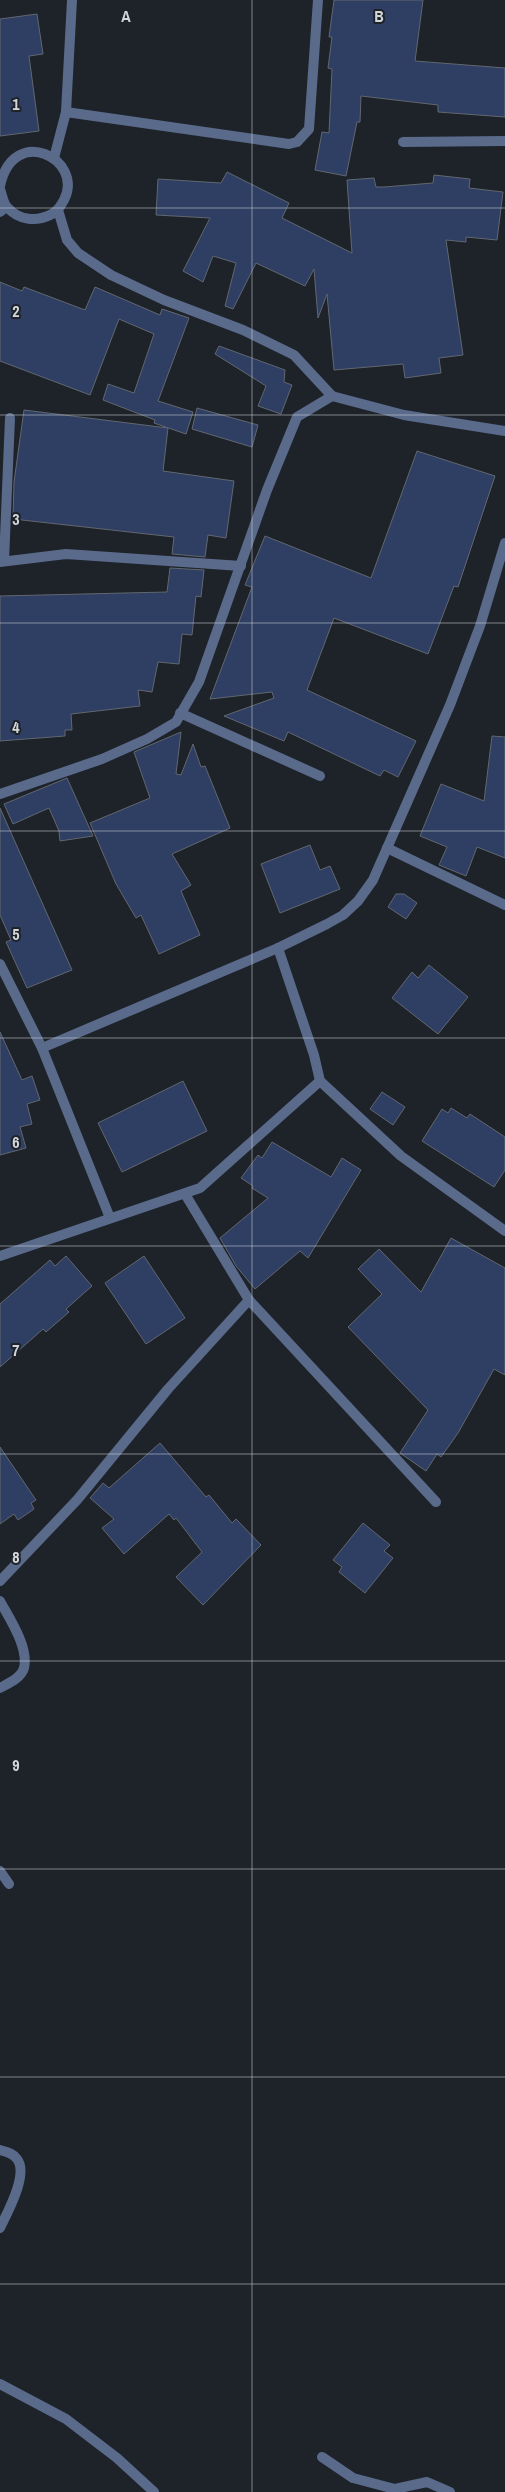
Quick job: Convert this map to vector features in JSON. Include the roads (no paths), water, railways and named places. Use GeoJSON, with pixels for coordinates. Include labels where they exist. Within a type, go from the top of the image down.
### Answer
{"type":"FeatureCollection","features":[{"type":"Feature","properties":{"kind":"street"},"geometry":{"type":"LineString","coordinates":[[54,158],[66,112],[72,0]]}},
{"type":"Feature","properties":{"kind":"street"},"geometry":{"type":"LineString","coordinates":[[66,112],[289,144],[298,142],[309,129],[318,0]]}},
{"type":"Feature","properties":{"kind":"street"},"geometry":{"type":"LineString","coordinates":[[403,142],[505,141]]}},
{"type":"Feature","properties":{"kind":"street"},"geometry":{"type":"LineString","coordinates":[[36,151],[54,158],[66,173],[68,193],[58,210],[41,219],[22,218],[3,210],[0,188],[3,169],[17,155],[36,151]]}},
{"type":"Feature","properties":{"kind":"street"},"geometry":{"type":"LineString","coordinates":[[58,210],[67,240],[78,252],[111,275],[164,300],[243,330],[294,355],[332,396],[404,415],[505,431]]}},
{"type":"Feature","properties":{"kind":"street"},"geometry":{"type":"LineString","coordinates":[[0,794],[120,751],[147,739],[176,722],[200,682],[267,490],[297,417],[332,396]]}},
{"type":"Feature","properties":{"kind":"street"},"geometry":{"type":"LineString","coordinates":[[10,418],[2,561],[66,554],[241,566]]}},
{"type":"Feature","properties":{"kind":"street"},"geometry":{"type":"LineString","coordinates":[[42,1048],[278,948],[342,915],[358,901],[373,880],[450,705],[480,626],[505,543]]}},
{"type":"Feature","properties":{"kind":"street"},"geometry":{"type":"LineString","coordinates":[[180,713],[320,776]]}},
{"type":"Feature","properties":{"kind":"street"},"geometry":{"type":"LineString","coordinates":[[387,848],[505,905]]}},
{"type":"Feature","properties":{"kind":"street"},"geometry":{"type":"LineString","coordinates":[[278,948],[314,1055],[320,1081],[401,1156],[505,1231]]}},
{"type":"Feature","properties":{"kind":"street"},"geometry":{"type":"LineString","coordinates":[[0,964],[42,1048],[110,1218]]}},
{"type":"Feature","properties":{"kind":"street"},"geometry":{"type":"LineString","coordinates":[[0,1256],[200,1188],[320,1081]]}},
{"type":"Feature","properties":{"kind":"street"},"geometry":{"type":"LineString","coordinates":[[185,1194],[249,1300],[436,1502]]}},
{"type":"Feature","properties":{"kind":"street"},"geometry":{"type":"LineString","coordinates":[[0,1581],[77,1500],[168,1389],[249,1300]]}},
{"type":"Feature","properties":{"kind":"street"},"geometry":{"type":"LineString","coordinates":[[0,1601],[22,1641],[24,1668],[16,1680],[0,1688]]}},
{"type":"Feature","properties":{"kind":"street"},"geometry":{"type":"LineString","coordinates":[[0,1871],[9,1884]]}},
{"type":"Feature","properties":{"kind":"street"},"geometry":{"type":"LineString","coordinates":[[0,2150],[11,2153],[18,2159],[21,2168],[18,2186],[0,2228]]}},
{"type":"Feature","properties":{"kind":"street"},"geometry":{"type":"LineString","coordinates":[[0,2384],[66,2419],[117,2458],[154,2492]]}},
{"type":"Feature","properties":{"kind":"street"},"geometry":{"type":"LineString","coordinates":[[322,2457],[352,2478],[395,2489],[427,2482],[450,2492]]}}]}
